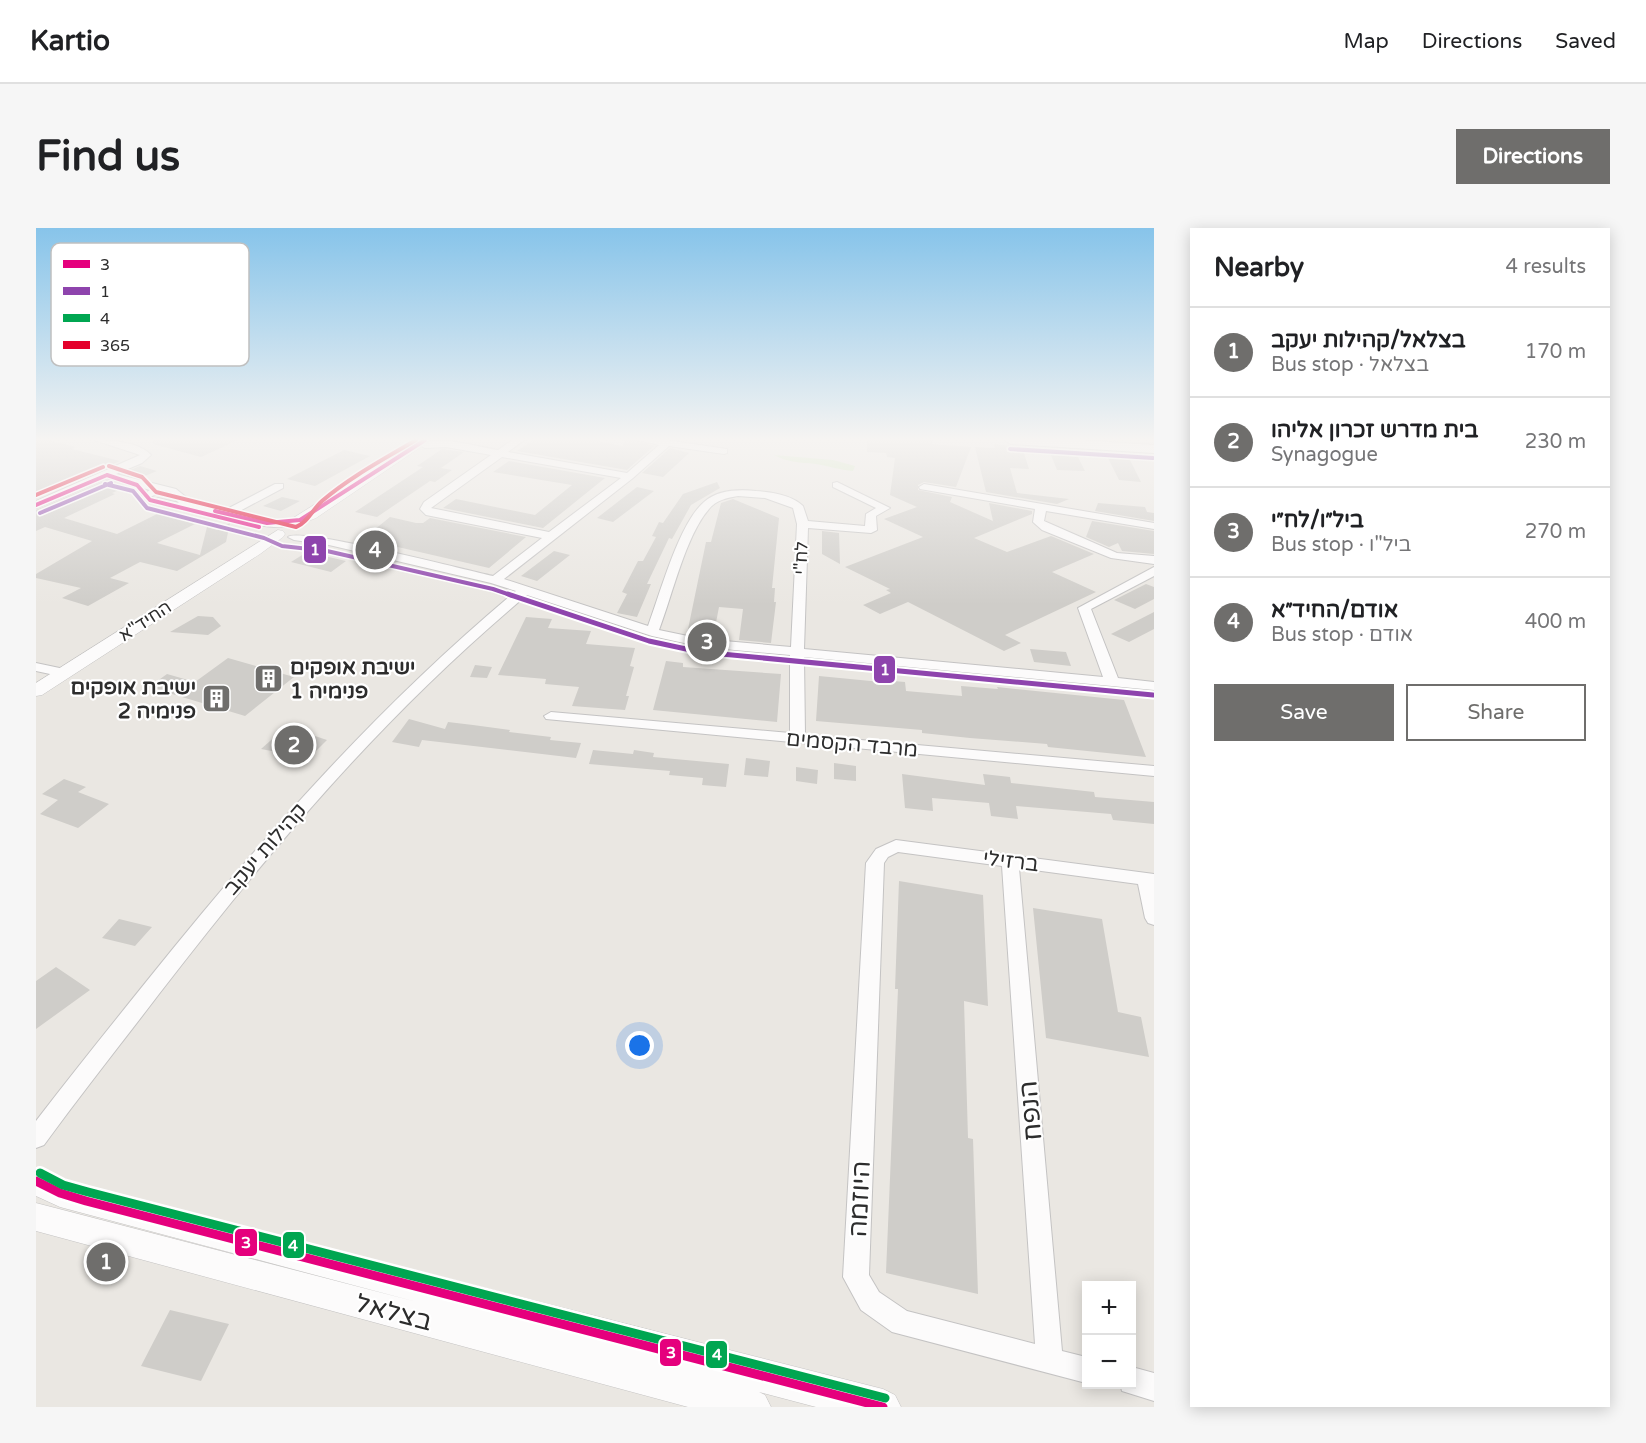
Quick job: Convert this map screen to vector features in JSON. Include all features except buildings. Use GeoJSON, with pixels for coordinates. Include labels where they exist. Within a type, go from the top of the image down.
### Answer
{"type":"FeatureCollection","features":[{"type":"Feature","properties":{"kind":"street"},"geometry":{"type":"LineString","coordinates":[[37,504],[59,495]]}},
{"type":"Feature","properties":{"kind":"street"},"geometry":{"type":"LineString","coordinates":[[147,495],[147,499],[495,580],[652,632],[702,643],[1154,686]]}},
{"type":"Feature","properties":{"kind":"street"},"geometry":{"type":"LineString","coordinates":[[158,501],[168,500],[175,495]]}},
{"type":"Feature","properties":{"kind":"street"},"geometry":{"type":"LineString","coordinates":[[176,495],[178,499],[188,504],[262,523],[286,532],[310,529],[329,542]]}},
{"type":"Feature","properties":{"kind":"street"},"geometry":{"type":"LineString","coordinates":[[226,514],[262,495]]}},
{"type":"Feature","properties":{"kind":"street","name":"החיד\"א"},"geometry":{"type":"LineString","coordinates":[[36,691],[344,495]]}},
{"type":"Feature","properties":{"kind":"street"},"geometry":{"type":"LineString","coordinates":[[310,529],[325,510],[348,495]]}},
{"type":"Feature","properties":{"kind":"street"},"geometry":{"type":"LineString","coordinates":[[441,495],[425,509],[430,513],[550,536]]}},
{"type":"Feature","properties":{"kind":"street"},"geometry":{"type":"LineString","coordinates":[[495,580],[604,495]]}},
{"type":"Feature","properties":{"kind":"street","name":"לח\"י"},"geometry":{"type":"LineString","coordinates":[[652,632],[691,532],[707,504],[733,495]]}},
{"type":"Feature","properties":{"kind":"street","name":"לח\"י"},"geometry":{"type":"LineString","coordinates":[[756,495],[775,496],[798,506],[803,524],[797,652],[798,739]]}},
{"type":"Feature","properties":{"kind":"street"},"geometry":{"type":"LineString","coordinates":[[803,524],[871,530],[871,514],[885,508],[858,495]]}},
{"type":"Feature","properties":{"kind":"street"},"geometry":{"type":"LineString","coordinates":[[969,495],[1154,526]]}},
{"type":"Feature","properties":{"kind":"street"},"geometry":{"type":"LineString","coordinates":[[1041,508],[1038,522],[1046,528],[1115,556],[1154,560]]}},
{"type":"Feature","properties":{"kind":"street"},"geometry":{"type":"LineString","coordinates":[[1113,682],[1084,608],[1154,571]]}},
{"type":"Feature","properties":{"kind":"street","name":"קהילות יעקב"},"geometry":{"type":"LineString","coordinates":[[36,1138],[235,882],[380,721],[481,624],[525,590]]}},
{"type":"Feature","properties":{"kind":"street"},"geometry":{"type":"LineString","coordinates":[[36,667],[64,673]]}},
{"type":"Feature","properties":{"kind":"street","name":"מרבד הקסמים"},"geometry":{"type":"LineString","coordinates":[[551,716],[1154,771]]}},
{"type":"Feature","properties":{"kind":"street","name":"ברזילי"},"geometry":{"type":"LineString","coordinates":[[875,863],[882,853],[897,846],[1150,880]]}},
{"type":"Feature","properties":{"kind":"street","name":"הנפח"},"geometry":{"type":"LineString","coordinates":[[1010,861],[1050,1361]]}},
{"type":"Feature","properties":{"kind":"street","name":"היוזמה"},"geometry":{"type":"LineString","coordinates":[[875,863],[855,1277],[870,1301],[901,1323],[1082,1369]]}},
{"type":"Feature","properties":{"kind":"street"},"geometry":{"type":"LineString","coordinates":[[1150,880],[1154,918]]}},
{"type":"Feature","properties":{"kind":"street","name":"בצלאל"},"geometry":{"type":"LineString","coordinates":[[36,1181],[60,1193],[86,1201],[884,1407]]}},
{"type":"Feature","properties":{"kind":"street","name":"בצלאל"},"geometry":{"type":"LineString","coordinates":[[36,1217],[753,1407]]}},
{"type":"Feature","properties":{"kind":"street"},"geometry":{"type":"LineString","coordinates":[[1136,1383],[1154,1387]]}},
{"type":"Feature","properties":{"kind":"transit line","name":"3"},"geometry":{"type":"LineString","coordinates":[[36,505],[60,495]]}},
{"type":"Feature","properties":{"kind":"transit line","name":"1"},"geometry":{"type":"LineString","coordinates":[[40,513],[83,495]]}},
{"type":"Feature","properties":{"kind":"transit line","name":"1"},"geometry":{"type":"LineString","coordinates":[[136,495],[147,508],[264,538],[282,546],[327,551],[493,589],[649,641],[700,652],[1153,695]]}},
{"type":"Feature","properties":{"kind":"transit line","name":"3"},"geometry":{"type":"LineString","coordinates":[[147,495],[150,500],[259,527]]}},
{"type":"Feature","properties":{"kind":"transit line","name":"365"},"geometry":{"type":"LineString","coordinates":[[168,495],[296,527],[302,525],[330,495]]}},
{"type":"Feature","properties":{"kind":"transit line","name":"3"},"geometry":{"type":"LineString","coordinates":[[215,511],[267,523],[289,522],[300,520],[339,495]]}},
{"type":"Feature","properties":{"kind":"transit line","name":"4"},"geometry":{"type":"LineString","coordinates":[[40,1173],[63,1185],[88,1192],[885,1398]]}},
{"type":"Feature","properties":{"kind":"transit line","name":"3"},"geometry":{"type":"LineString","coordinates":[[36,1181],[60,1193],[86,1201],[883,1407]]}},
{"type":"Feature","properties":{"kind":"place","name":"אודם/החיד״א"},"geometry":{"type":"Point","coordinates":[375,550]}},
{"type":"Feature","properties":{"kind":"place","name":"ביל״ו/לח״י"},"geometry":{"type":"Point","coordinates":[707,642]}},
{"type":"Feature","properties":{"kind":"place","name":"ישיבת אופקים פנימיה 1"},"geometry":{"type":"Point","coordinates":[269,679]}},
{"type":"Feature","properties":{"kind":"place","name":"ישיבת אופקים פנימיה 2"},"geometry":{"type":"Point","coordinates":[217,699]}},
{"type":"Feature","properties":{"kind":"place","name":"בית מדרש זכרון אליהו"},"geometry":{"type":"Point","coordinates":[294,745]}},
{"type":"Feature","properties":{"kind":"place","name":"בצלאל/קהילות יעקב"},"geometry":{"type":"Point","coordinates":[106,1262]}}]}
